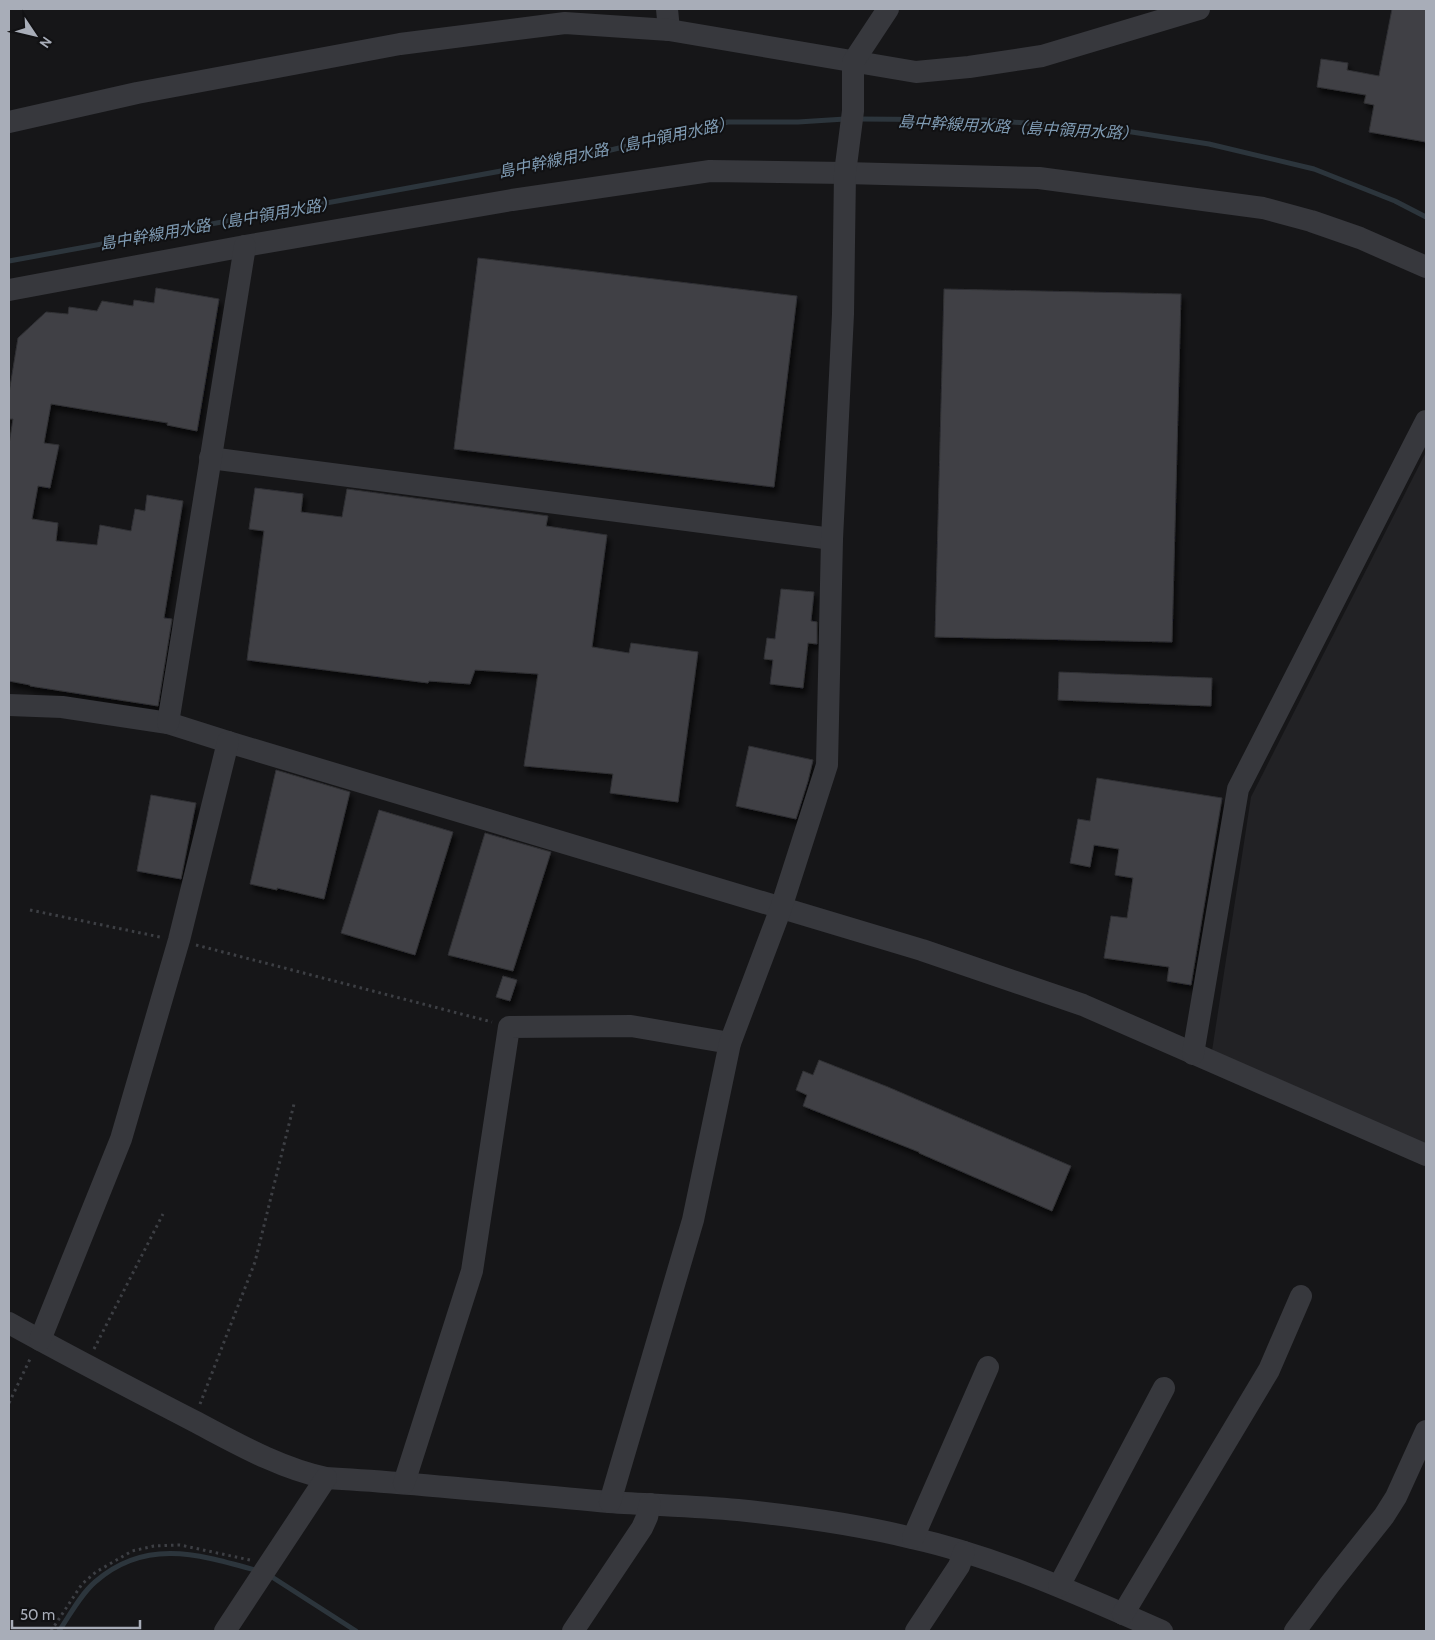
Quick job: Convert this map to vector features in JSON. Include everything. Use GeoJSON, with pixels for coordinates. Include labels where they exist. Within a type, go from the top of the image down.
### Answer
{"type":"FeatureCollection","features":[{"type":"Feature","properties":{"kind":"street"},"geometry":{"type":"LineString","coordinates":[[610,1502],[693,1220],[730,1043],[781,908],[826,765],[832,539],[842,314],[845,173],[853,111],[853,62],[888,9]]}},
{"type":"Feature","properties":{"kind":"street"},"geometry":{"type":"LineString","coordinates":[[9,122],[137,93],[400,44],[565,23],[668,20],[853,62],[916,72],[978,66],[1042,56],[1199,9]]}},
{"type":"Feature","properties":{"kind":"street"},"geometry":{"type":"LineString","coordinates":[[9,290],[245,246],[512,200],[710,171],[1039,178],[1263,208],[1311,221],[1360,238],[1426,268]]}},
{"type":"Feature","properties":{"kind":"street"},"geometry":{"type":"LineString","coordinates":[[168,723],[245,246]]}},
{"type":"Feature","properties":{"kind":"street"},"geometry":{"type":"LineString","coordinates":[[1193,1054],[1238,789],[1310,652],[1426,421]]}},
{"type":"Feature","properties":{"kind":"street"},"geometry":{"type":"LineString","coordinates":[[210,458],[832,539]]}},
{"type":"Feature","properties":{"kind":"street"},"geometry":{"type":"LineString","coordinates":[[9,705],[62,707],[168,723],[922,950],[1083,1005],[1426,1155]]}},
{"type":"Feature","properties":{"kind":"street"},"geometry":{"type":"LineString","coordinates":[[40,1340],[121,1139],[179,940],[228,742]]}},
{"type":"Feature","properties":{"kind":"street"},"geometry":{"type":"LineString","coordinates":[[404,1483],[472,1271],[509,1027],[631,1026],[730,1043]]}},
{"type":"Feature","properties":{"kind":"street"},"geometry":{"type":"LineString","coordinates":[[1123,1614],[1269,1370],[1301,1296]]}},
{"type":"Feature","properties":{"kind":"street"},"geometry":{"type":"LineString","coordinates":[[9,1323],[193,1421],[268,1459],[303,1473],[326,1478],[404,1483],[610,1502],[739,1510],[827,1522],[913,1538],[964,1552],[1059,1586],[1162,1631]]}},
{"type":"Feature","properties":{"kind":"street"},"geometry":{"type":"LineString","coordinates":[[913,1538],[988,1367]]}},
{"type":"Feature","properties":{"kind":"street"},"geometry":{"type":"LineString","coordinates":[[1059,1586],[1164,1388]]}},
{"type":"Feature","properties":{"kind":"street"},"geometry":{"type":"LineString","coordinates":[[1295,1631],[1384,1516],[1396,1496],[1426,1431]]}},
{"type":"Feature","properties":{"kind":"street"},"geometry":{"type":"LineString","coordinates":[[225,1631],[326,1478]]}},
{"type":"Feature","properties":{"kind":"street"},"geometry":{"type":"LineString","coordinates":[[573,1631],[642,1528],[647,1518],[650,1504]]}},
{"type":"Feature","properties":{"kind":"street"},"geometry":{"type":"LineString","coordinates":[[916,1631],[959,1566],[964,1552]]}},
{"type":"Feature","properties":{"kind":"path"},"geometry":{"type":"LineString","coordinates":[[30,910],[179,940],[509,1027]]}},
{"type":"Feature","properties":{"kind":"path"},"geometry":{"type":"LineString","coordinates":[[193,1421],[255,1262],[294,1104]]}},
{"type":"Feature","properties":{"kind":"path"},"geometry":{"type":"LineString","coordinates":[[86,1365],[163,1214]]}},
{"type":"Feature","properties":{"kind":"path"},"geometry":{"type":"LineString","coordinates":[[9,1403],[40,1340]]}},
{"type":"Feature","properties":{"kind":"path"},"geometry":{"type":"LineString","coordinates":[[51,1631],[82,1584],[96,1572],[132,1551],[154,1546],[180,1546],[205,1550],[267,1566]]}},
{"type":"Feature","properties":{"kind":"shaded area"},"geometry":{"type":"Polygon","coordinates":[[[1426,452],[1426,1145],[1212,1051],[1251,797],[1426,452]]]}},
{"type":"Feature","properties":{"kind":"building"},"geometry":{"type":"Polygon","coordinates":[[[1392,9],[1426,9],[1426,142],[1369,132],[1374,105],[1364,103],[1366,95],[1317,87],[1321,59],[1348,63],[1347,70],[1379,76],[1392,9]]]}},
{"type":"Feature","properties":{"kind":"building"},"geometry":{"type":"Polygon","coordinates":[[[478,258],[797,296],[774,487],[454,449],[478,258]]]}},
{"type":"Feature","properties":{"kind":"building"},"geometry":{"type":"Polygon","coordinates":[[[156,288],[219,299],[197,431],[167,425],[168,423],[51,404],[44,443],[59,445],[50,488],[38,486],[32,519],[58,523],[56,541],[97,545],[100,525],[131,531],[135,509],[145,511],[147,495],[183,501],[164,618],[172,619],[158,706],[9,681],[9,445],[13,419],[9,419],[9,393],[18,338],[46,312],[68,314],[69,307],[97,311],[102,301],[133,306],[134,300],[154,303],[156,288]]]}},
{"type":"Feature","properties":{"kind":"building"},"geometry":{"type":"Polygon","coordinates":[[[944,289],[1181,294],[1172,642],[935,637],[944,289]]]}},
{"type":"Feature","properties":{"kind":"building"},"geometry":{"type":"Polygon","coordinates":[[[255,488],[303,494],[301,512],[342,517],[347,489],[548,516],[546,526],[607,535],[592,647],[629,653],[631,643],[698,652],[678,802],[610,793],[613,774],[524,766],[538,674],[475,670],[470,684],[429,681],[428,683],[247,660],[264,531],[249,529],[255,488]]]}},
{"type":"Feature","properties":{"kind":"building"},"geometry":{"type":"Polygon","coordinates":[[[781,589],[814,592],[811,621],[817,622],[817,644],[808,643],[803,688],[770,684],[773,660],[764,659],[767,638],[775,639],[781,589]]]}},
{"type":"Feature","properties":{"kind":"building"},"geometry":{"type":"Polygon","coordinates":[[[1059,672],[1212,678],[1211,706],[1058,700],[1059,672]]]}},
{"type":"Feature","properties":{"kind":"building"},"geometry":{"type":"Polygon","coordinates":[[[749,746],[813,760],[796,819],[736,806],[749,746]]]}},
{"type":"Feature","properties":{"kind":"building"},"geometry":{"type":"Polygon","coordinates":[[[276,770],[350,792],[324,899],[250,884],[276,770]]]}},
{"type":"Feature","properties":{"kind":"building"},"geometry":{"type":"Polygon","coordinates":[[[1097,778],[1222,798],[1191,985],[1167,981],[1169,967],[1104,958],[1111,916],[1127,918],[1133,878],[1115,875],[1119,849],[1094,845],[1090,867],[1070,863],[1078,819],[1090,821],[1097,778]]]}},
{"type":"Feature","properties":{"kind":"building"},"geometry":{"type":"Polygon","coordinates":[[[151,795],[196,803],[181,879],[137,871],[151,795]]]}},
{"type":"Feature","properties":{"kind":"building"},"geometry":{"type":"Polygon","coordinates":[[[379,810],[453,832],[415,955],[341,933],[379,810]]]}},
{"type":"Feature","properties":{"kind":"building"},"geometry":{"type":"Polygon","coordinates":[[[485,833],[551,852],[513,971],[448,955],[485,833]]]}},
{"type":"Feature","properties":{"kind":"building"},"geometry":{"type":"Polygon","coordinates":[[[503,976],[517,980],[510,1001],[496,997],[503,976]]]}},
{"type":"Feature","properties":{"kind":"building"},"geometry":{"type":"Polygon","coordinates":[[[819,1060],[888,1087],[1071,1166],[1052,1211],[919,1152],[803,1106],[807,1095],[796,1090],[803,1071],[813,1075],[819,1060]]]}},
{"type":"Feature","properties":{"kind":"waterway","name":"島中幹線用水路（島中領用水路）"},"geometry":{"type":"LineString","coordinates":[[9,261],[594,154],[728,122],[798,122],[845,119]]}},
{"type":"Feature","properties":{"kind":"waterway","name":"島中幹線用水路（島中領用水路）"},"geometry":{"type":"LineString","coordinates":[[859,119],[986,120],[1119,130],[1209,144],[1314,169],[1395,201],[1426,217]]}},
{"type":"Feature","properties":{"kind":"waterway"},"geometry":{"type":"LineString","coordinates":[[59,1631],[80,1599],[95,1582],[114,1568],[133,1559],[153,1555],[193,1555],[255,1570]]}},
{"type":"Feature","properties":{"kind":"waterway"},"geometry":{"type":"LineString","coordinates":[[272,1577],[356,1631]]}}]}
